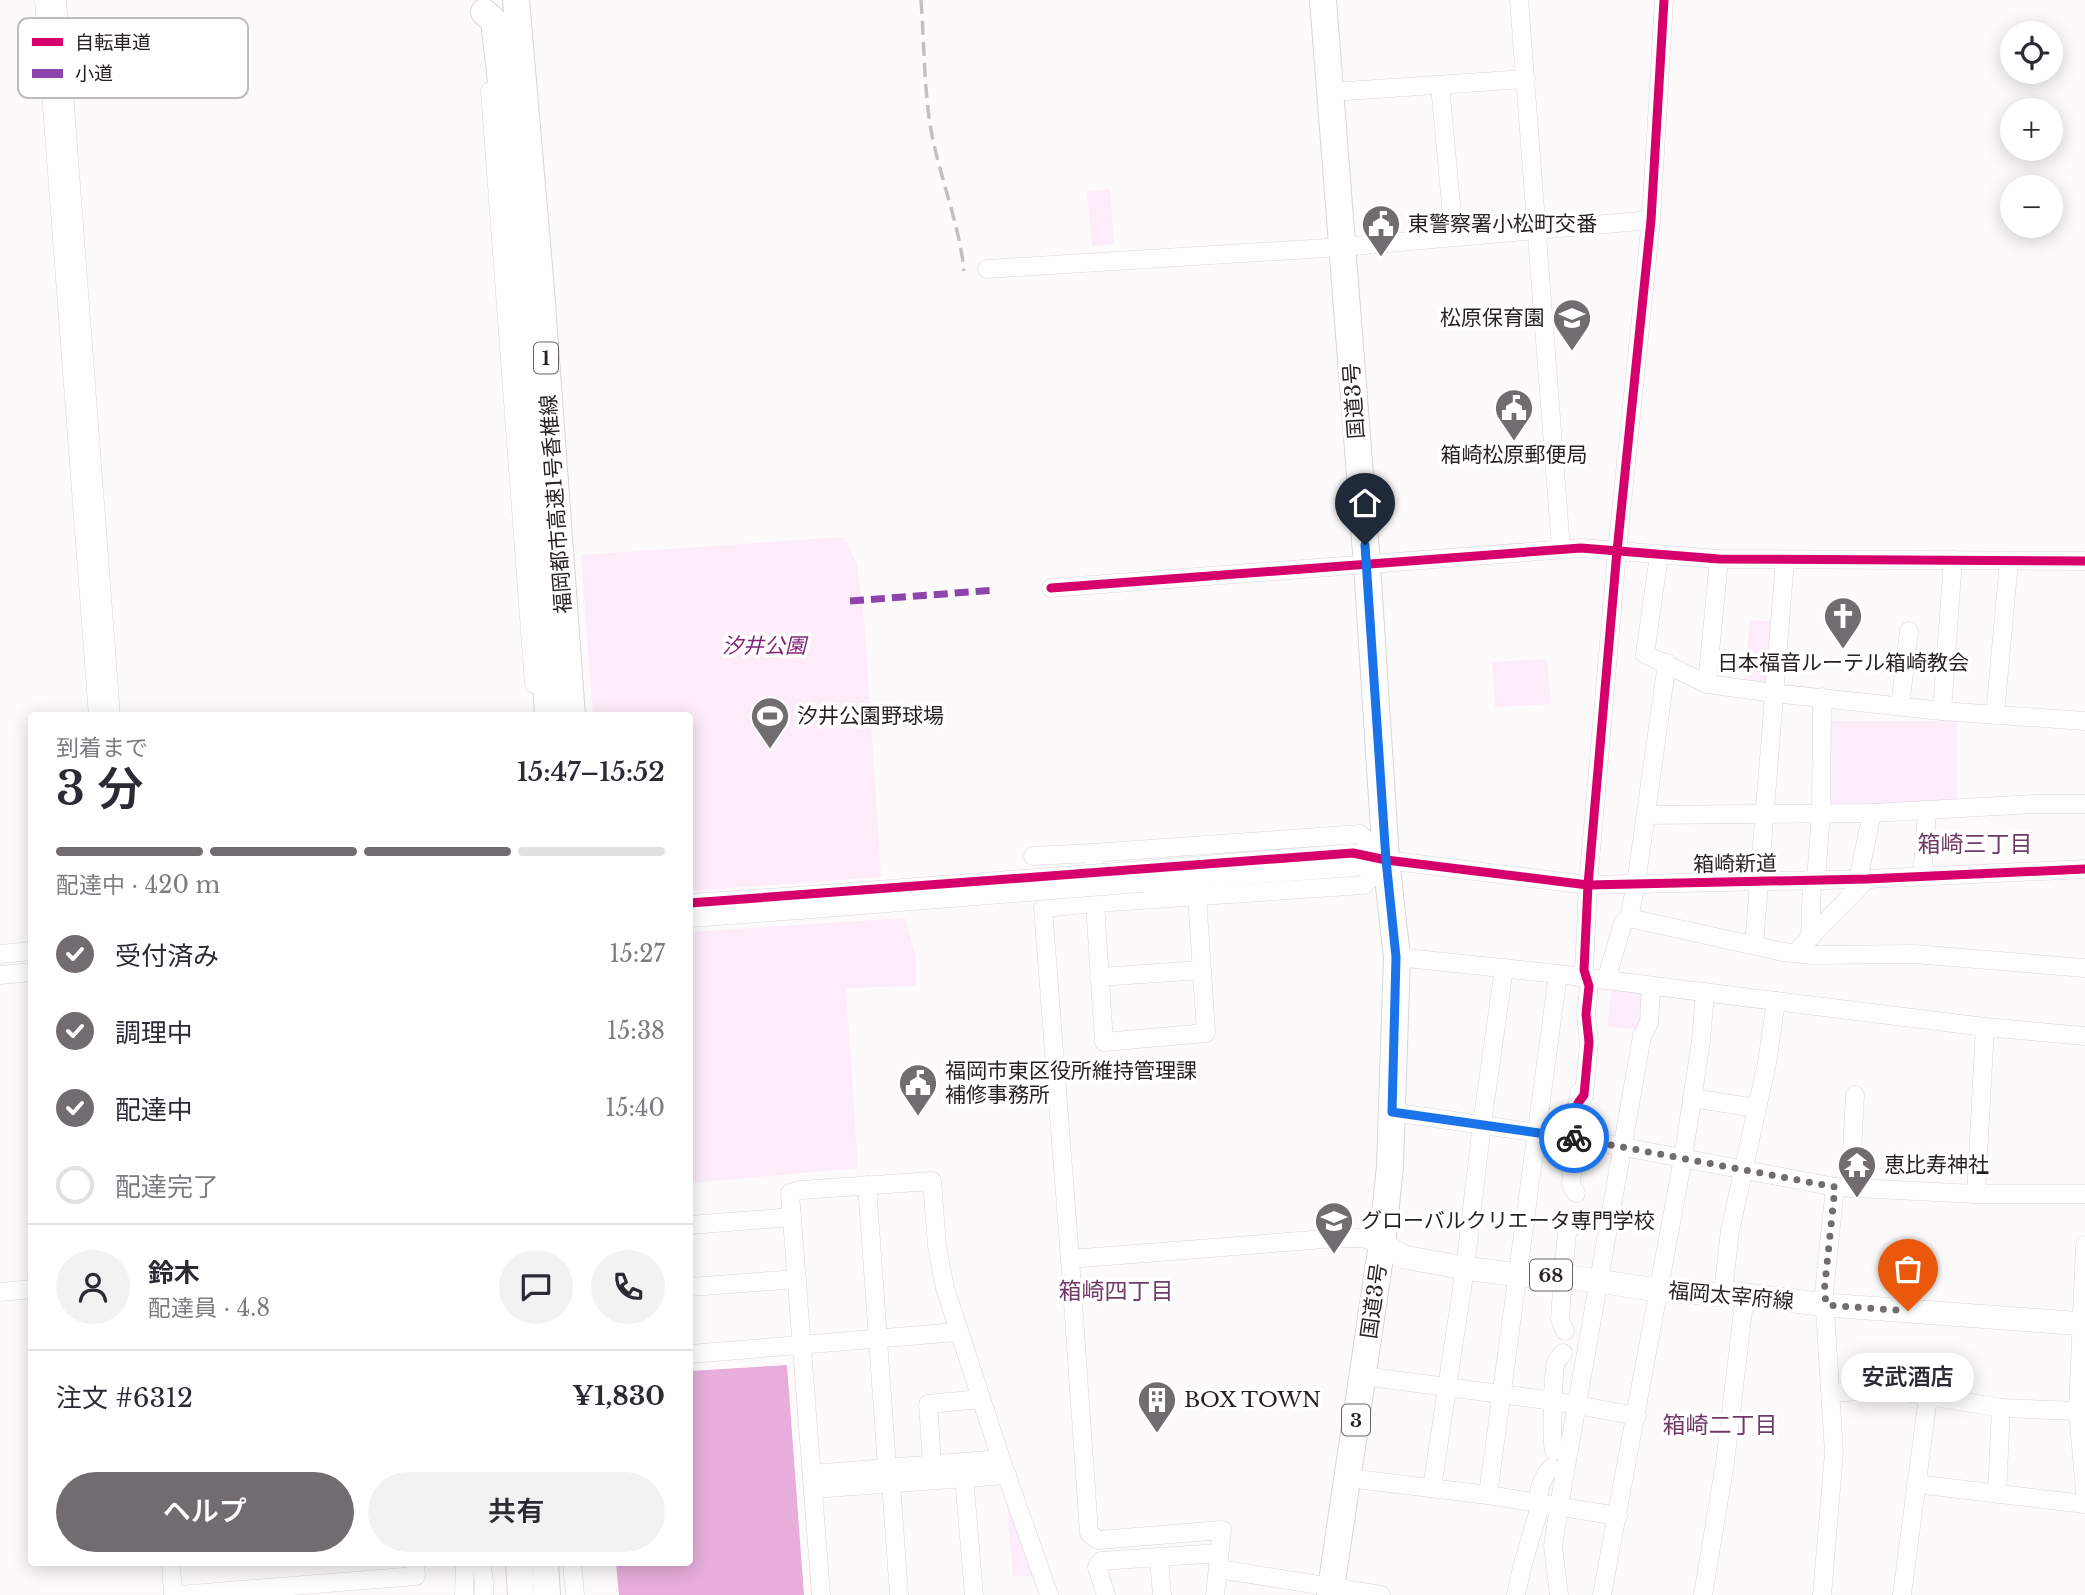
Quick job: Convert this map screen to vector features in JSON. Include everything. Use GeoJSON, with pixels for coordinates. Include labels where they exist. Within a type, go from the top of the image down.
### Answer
{"type":"FeatureCollection","features":[{"type":"Feature","properties":{"kind":"highway","name":"福岡都市高速1号香椎線"},"geometry":{"type":"LineString","coordinates":[[516,0],[541,290],[571,712]]}},
{"type":"Feature","properties":{"kind":"highway","name":"国道3号"},"geometry":{"type":"LineString","coordinates":[[1323,0],[1367,565],[1386,860],[1396,957],[1390,1166],[1382,1244],[1330,1591]]}},
{"type":"Feature","properties":{"kind":"highway"},"geometry":{"type":"LineString","coordinates":[[484,6],[494,21],[517,221],[548,712]]}},
{"type":"Feature","properties":{"kind":"highway"},"geometry":{"type":"LineString","coordinates":[[519,1566],[521,1595]]}},
{"type":"Feature","properties":{"kind":"highway"},"geometry":{"type":"LineString","coordinates":[[531,1566],[533,1595]]}},
{"type":"Feature","properties":{"kind":"highway"},"geometry":{"type":"LineString","coordinates":[[545,1566],[547,1595]]}},
{"type":"Feature","properties":{"kind":"main road","name":"福岡太宰府線"},"geometry":{"type":"LineString","coordinates":[[1382,1244],[1404,1256],[1518,1275],[1563,1276],[1658,1290],[1723,1295],[1734,1293],[1827,1305],[2083,1324]]}},
{"type":"Feature","properties":{"kind":"street"},"geometry":{"type":"LineString","coordinates":[[44,0],[45,18]]}},
{"type":"Feature","properties":{"kind":"street"},"geometry":{"type":"LineString","coordinates":[[57,0],[58,18]]}},
{"type":"Feature","properties":{"kind":"street"},"geometry":{"type":"LineString","coordinates":[[1519,0],[1561,549]]}},
{"type":"Feature","properties":{"kind":"street"},"geometry":{"type":"LineString","coordinates":[[1516,1595],[1549,1465],[1556,1362],[1563,1353],[1565,1331],[1560,1319],[1563,1276],[1566,1250],[1572,1242],[1574,1224],[1577,1171],[1573,1164],[1575,1138],[1580,1085],[1586,1077],[1589,1042],[1586,1014],[1589,986],[1584,970],[1588,885],[1617,551],[1651,220],[1664,0]]}},
{"type":"Feature","properties":{"kind":"street"},"geometry":{"type":"LineString","coordinates":[[484,6],[537,712]]}},
{"type":"Feature","properties":{"kind":"street"},"geometry":{"type":"LineString","coordinates":[[1331,92],[1526,79]]}},
{"type":"Feature","properties":{"kind":"street"},"geometry":{"type":"LineString","coordinates":[[1440,85],[1454,237]]}},
{"type":"Feature","properties":{"kind":"street"},"geometry":{"type":"LineString","coordinates":[[51,98],[98,712]]}},
{"type":"Feature","properties":{"kind":"street"},"geometry":{"type":"LineString","coordinates":[[64,98],[111,712]]}},
{"type":"Feature","properties":{"kind":"street"},"geometry":{"type":"LineString","coordinates":[[987,268],[1342,247],[1651,220]]}},
{"type":"Feature","properties":{"kind":"street"},"geometry":{"type":"LineString","coordinates":[[1051,588],[1561,549],[1719,559],[2085,561]]}},
{"type":"Feature","properties":{"kind":"street"},"geometry":{"type":"LineString","coordinates":[[1659,555],[1645,654],[1707,684],[1900,706],[2085,721]]}},
{"type":"Feature","properties":{"kind":"street"},"geometry":{"type":"LineString","coordinates":[[1707,684],[1719,559]]}},
{"type":"Feature","properties":{"kind":"street"},"geometry":{"type":"LineString","coordinates":[[1754,945],[1757,881],[1785,559]]}},
{"type":"Feature","properties":{"kind":"street"},"geometry":{"type":"LineString","coordinates":[[1942,710],[1953,561]]}},
{"type":"Feature","properties":{"kind":"street"},"geometry":{"type":"LineString","coordinates":[[1995,715],[2009,561]]}},
{"type":"Feature","properties":{"kind":"street"},"geometry":{"type":"LineString","coordinates":[[1900,706],[1909,631]]}},
{"type":"Feature","properties":{"kind":"street"},"geometry":{"type":"LineString","coordinates":[[1606,980],[1623,923],[1629,918],[1636,884],[1667,663]]}},
{"type":"Feature","properties":{"kind":"street"},"geometry":{"type":"LineString","coordinates":[[1810,938],[1821,813],[1822,697]]}},
{"type":"Feature","properties":{"kind":"street"},"geometry":{"type":"LineString","coordinates":[[1647,815],[1927,812],[2036,804],[2085,804]]}},
{"type":"Feature","properties":{"kind":"street"},"geometry":{"type":"LineString","coordinates":[[1922,877],[1927,812]]}},
{"type":"Feature","properties":{"kind":"street"},"geometry":{"type":"LineString","coordinates":[[1795,953],[1863,879],[1872,813]]}},
{"type":"Feature","properties":{"kind":"street"},"geometry":{"type":"LineString","coordinates":[[1033,856],[1360,834],[1386,860],[1364,886],[1197,895],[1043,908],[1089,1533],[1098,1540],[1222,1530],[1215,1595]]}},
{"type":"Feature","properties":{"kind":"street"},"geometry":{"type":"LineString","coordinates":[[1093,853],[1104,1042],[1206,1033],[1197,895]]}},
{"type":"Feature","properties":{"kind":"street","name":"箱崎新道"},"geometry":{"type":"LineString","coordinates":[[799,903],[1141,876],[1353,853],[1386,860],[1588,885],[1863,879],[2085,870]]}},
{"type":"Feature","properties":{"kind":"street"},"geometry":{"type":"LineString","coordinates":[[693,904],[799,903]]}},
{"type":"Feature","properties":{"kind":"street"},"geometry":{"type":"LineString","coordinates":[[693,918],[799,903]]}},
{"type":"Feature","properties":{"kind":"street"},"geometry":{"type":"LineString","coordinates":[[1629,918],[1812,955],[1914,954],[2085,968]]}},
{"type":"Feature","properties":{"kind":"street"},"geometry":{"type":"LineString","coordinates":[[0,954],[28,951]]}},
{"type":"Feature","properties":{"kind":"street"},"geometry":{"type":"LineString","coordinates":[[1396,957],[1558,974],[1985,1027],[2085,1036]]}},
{"type":"Feature","properties":{"kind":"street"},"geometry":{"type":"LineString","coordinates":[[1433,1488],[1504,968]]}},
{"type":"Feature","properties":{"kind":"street"},"geometry":{"type":"LineString","coordinates":[[1099,977],[1202,970]]}},
{"type":"Feature","properties":{"kind":"street"},"geometry":{"type":"LineString","coordinates":[[0,975],[28,972]]}},
{"type":"Feature","properties":{"kind":"street"},"geometry":{"type":"LineString","coordinates":[[1489,1495],[1558,974]]}},
{"type":"Feature","properties":{"kind":"street"},"geometry":{"type":"LineString","coordinates":[[1559,1595],[1553,1546],[1559,1506],[1642,1036],[1649,1023],[1651,986]]}},
{"type":"Feature","properties":{"kind":"street"},"geometry":{"type":"LineString","coordinates":[[1602,1595],[1683,1158],[1705,992]]}},
{"type":"Feature","properties":{"kind":"street"},"geometry":{"type":"LineString","coordinates":[[1703,1595],[1725,1463],[1734,1293],[1730,1231],[1767,1063],[1776,1000]]}},
{"type":"Feature","properties":{"kind":"street"},"geometry":{"type":"LineString","coordinates":[[1976,1194],[1985,1027]]}},
{"type":"Feature","properties":{"kind":"street"},"geometry":{"type":"LineString","coordinates":[[1822,1595],[1834,1453],[1827,1305],[1824,1293],[1855,1096]]}},
{"type":"Feature","properties":{"kind":"street"},"geometry":{"type":"LineString","coordinates":[[1692,1098],[1756,1108]]}},
{"type":"Feature","properties":{"kind":"street"},"geometry":{"type":"LineString","coordinates":[[1392,1112],[1624,1146],[1842,1188],[1976,1194],[2085,1194]]}},
{"type":"Feature","properties":{"kind":"street"},"geometry":{"type":"LineString","coordinates":[[821,1595],[790,1193],[932,1181],[937,1246],[945,1287],[1049,1595]]}},
{"type":"Feature","properties":{"kind":"street"},"geometry":{"type":"LineString","coordinates":[[867,1185],[899,1595]]}},
{"type":"Feature","properties":{"kind":"street"},"geometry":{"type":"LineString","coordinates":[[693,1225],[792,1217]]}},
{"type":"Feature","properties":{"kind":"street"},"geometry":{"type":"LineString","coordinates":[[1070,1259],[1325,1239],[1362,1238],[1382,1244]]}},
{"type":"Feature","properties":{"kind":"street"},"geometry":{"type":"LineString","coordinates":[[2085,1245],[2078,1411],[2085,1492]]}},
{"type":"Feature","properties":{"kind":"street"},"geometry":{"type":"LineString","coordinates":[[693,1287],[797,1279]]}},
{"type":"Feature","properties":{"kind":"street"},"geometry":{"type":"LineString","coordinates":[[0,1292],[28,1289]]}},
{"type":"Feature","properties":{"kind":"street"},"geometry":{"type":"LineString","coordinates":[[693,1354],[958,1332]]}},
{"type":"Feature","properties":{"kind":"street"},"geometry":{"type":"LineString","coordinates":[[1363,1376],[1554,1401],[1637,1416]]}},
{"type":"Feature","properties":{"kind":"street"},"geometry":{"type":"LineString","coordinates":[[1831,1392],[1887,1389],[2001,1408],[2078,1411]]}},
{"type":"Feature","properties":{"kind":"street"},"geometry":{"type":"LineString","coordinates":[[1902,1595],[1928,1396]]}},
{"type":"Feature","properties":{"kind":"street"},"geometry":{"type":"LineString","coordinates":[[932,1464],[928,1404],[981,1399]]}},
{"type":"Feature","properties":{"kind":"street"},"geometry":{"type":"LineString","coordinates":[[1997,1494],[2001,1408]]}},
{"type":"Feature","properties":{"kind":"street"},"geometry":{"type":"LineString","coordinates":[[889,1475],[932,1464],[1004,1467]]}},
{"type":"Feature","properties":{"kind":"street"},"geometry":{"type":"LineString","coordinates":[[813,1481],[889,1475],[964,1477],[1004,1467]]}},
{"type":"Feature","properties":{"kind":"street"},"geometry":{"type":"LineString","coordinates":[[964,1477],[974,1595]]}},
{"type":"Feature","properties":{"kind":"street"},"geometry":{"type":"LineString","coordinates":[[1349,1478],[1489,1495],[1618,1516]]}},
{"type":"Feature","properties":{"kind":"street"},"geometry":{"type":"LineString","coordinates":[[1916,1484],[2085,1504]]}},
{"type":"Feature","properties":{"kind":"street"},"geometry":{"type":"LineString","coordinates":[[1159,1558],[1162,1595]]}},
{"type":"Feature","properties":{"kind":"street"},"geometry":{"type":"LineString","coordinates":[[1106,1595],[1097,1567],[1101,1561],[1159,1558],[1219,1561],[1330,1591],[1381,1595]]}},
{"type":"Feature","properties":{"kind":"street"},"geometry":{"type":"LineString","coordinates":[[171,1566],[173,1595]]}},
{"type":"Feature","properties":{"kind":"street"},"geometry":{"type":"LineString","coordinates":[[464,1595],[465,1566]]}},
{"type":"Feature","properties":{"kind":"street"},"geometry":{"type":"LineString","coordinates":[[481,1566],[484,1588]]}},
{"type":"Feature","properties":{"kind":"street"},"geometry":{"type":"LineString","coordinates":[[484,1588],[490,1566]]}},
{"type":"Feature","properties":{"kind":"street"},"geometry":{"type":"LineString","coordinates":[[572,1566],[575,1595]]}},
{"type":"Feature","properties":{"kind":"street"},"geometry":{"type":"LineString","coordinates":[[180,1595],[415,1569]]}},
{"type":"Feature","properties":{"kind":"green space"},"geometry":{"type":"Polygon","coordinates":[[[1110,189],[1114,244],[1092,246],[1087,192],[1110,189]]]}},
{"type":"Feature","properties":{"kind":"green space","name":"汐井公園"},"geometry":{"type":"Polygon","coordinates":[[[844,537],[857,564],[865,628],[881,877],[693,891],[693,712],[593,712],[581,555],[844,537]]]}},
{"type":"Feature","properties":{"kind":"green space"},"geometry":{"type":"Polygon","coordinates":[[[1750,620],[1773,622],[1766,682],[1744,680],[1750,620]]]}},
{"type":"Feature","properties":{"kind":"green space"},"geometry":{"type":"Polygon","coordinates":[[[1547,659],[1551,704],[1495,707],[1492,662],[1547,659]]]}},
{"type":"Feature","properties":{"kind":"green space"},"geometry":{"type":"Polygon","coordinates":[[[1831,721],[1957,721],[1957,802],[1831,805],[1831,721]]]}},
{"type":"Feature","properties":{"kind":"green space"},"geometry":{"type":"Polygon","coordinates":[[[905,918],[916,957],[916,986],[846,988],[858,1168],[693,1183],[693,932],[905,918]]]}},
{"type":"Feature","properties":{"kind":"green space"},"geometry":{"type":"Polygon","coordinates":[[[1612,987],[1648,991],[1640,1030],[1607,1026],[1612,987]]]}},
{"type":"Feature","properties":{"kind":"green space"},"geometry":{"type":"Polygon","coordinates":[[[1007,1505],[1013,1506],[1037,1576],[1013,1576],[1007,1505]]]}},
{"type":"Feature","properties":{"kind":"shaded area"},"geometry":{"type":"Polygon","coordinates":[[[787,1365],[804,1595],[619,1595],[616,1566],[693,1566],[693,1371],[787,1365]]]}},
{"type":"Feature","properties":{"kind":"railway"},"geometry":{"type":"LineString","coordinates":[[921,0],[930,124],[958,234],[964,271]]}},
{"type":"Feature","properties":{"kind":"marked path"},"geometry":{"type":"LineString","coordinates":[[850,601],[996,590]]}},
{"type":"Feature","properties":{"kind":"cycle path"},"geometry":{"type":"LineString","coordinates":[[1578,1103],[1584,1095],[1589,1042],[1586,1014],[1589,986],[1584,970],[1588,885],[1617,551],[1651,220],[1664,0]]}},
{"type":"Feature","properties":{"kind":"cycle path"},"geometry":{"type":"LineString","coordinates":[[1051,588],[1581,548],[1719,559],[2085,561]]}},
{"type":"Feature","properties":{"kind":"cycle path"},"geometry":{"type":"LineString","coordinates":[[693,903],[1353,853],[1386,860],[1588,885],[1867,879],[2085,869]]}},
{"type":"Feature","properties":{"kind":"way so far"},"geometry":{"type":"LineString","coordinates":[[1574,1138],[1835,1187],[1824,1293],[1827,1305],[1908,1311]]}},
{"type":"Feature","properties":{"kind":"place","name":"東警察署小松町交番"},"geometry":{"type":"Point","coordinates":[1381,258]}},
{"type":"Feature","properties":{"kind":"place","name":"松原保育園"},"geometry":{"type":"Point","coordinates":[1572,352]}},
{"type":"Feature","properties":{"kind":"place","name":"箱崎松原郵便局"},"geometry":{"type":"Point","coordinates":[1514,442]}},
{"type":"Feature","properties":{"kind":"place","name":"日本福音ルーテル箱崎教会"},"geometry":{"type":"Point","coordinates":[1843,650]}},
{"type":"Feature","properties":{"kind":"place","name":"汐井公園野球場"},"geometry":{"type":"Point","coordinates":[770,750]}},
{"type":"Feature","properties":{"kind":"place","name":"福岡市東区役所維持管理課 補修事務所"},"geometry":{"type":"Point","coordinates":[918,1117]}},
{"type":"Feature","properties":{"kind":"place","name":"恵比寿神社"},"geometry":{"type":"Point","coordinates":[1857,1199]}},
{"type":"Feature","properties":{"kind":"place","name":"グローバルクリエータ専門学校"},"geometry":{"type":"Point","coordinates":[1334,1255]}},
{"type":"Feature","properties":{"kind":"place","name":"安武酒店"},"geometry":{"type":"Point","coordinates":[1908,1311]}},
{"type":"Feature","properties":{"kind":"place","name":"BOX TOWN"},"geometry":{"type":"Point","coordinates":[1157,1434]}},
{"type":"Feature","properties":{"kind":"district","name":"箱崎三丁目"},"geometry":{"type":"Point","coordinates":[1975,844]}},
{"type":"Feature","properties":{"kind":"district","name":"箱崎四丁目"},"geometry":{"type":"Point","coordinates":[1116,1291]}},
{"type":"Feature","properties":{"kind":"district","name":"箱崎二丁目"},"geometry":{"type":"Point","coordinates":[1720,1425]}},
{"type":"Feature","properties":{"kind":"route"},"geometry":{"type":"LineString","coordinates":[[1365,545],[1386,860],[1396,957],[1392,1112],[1574,1138]]}}]}
